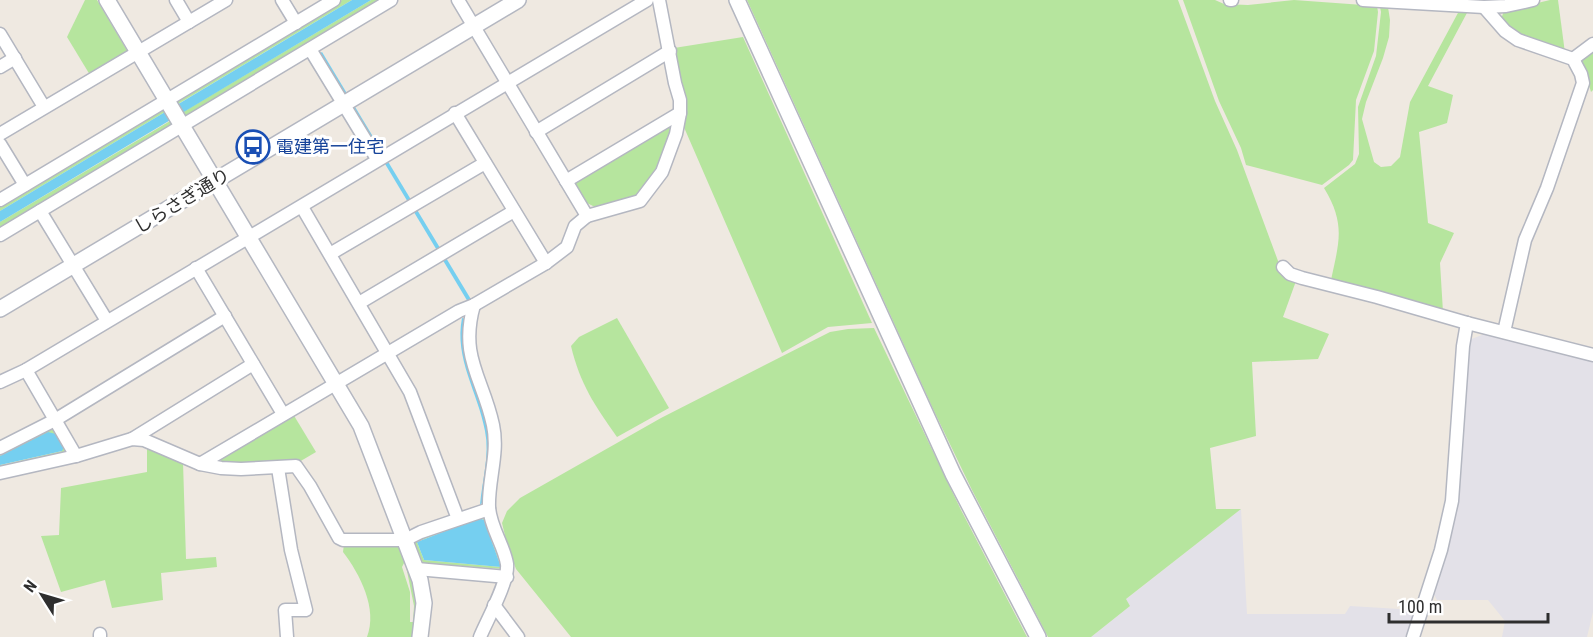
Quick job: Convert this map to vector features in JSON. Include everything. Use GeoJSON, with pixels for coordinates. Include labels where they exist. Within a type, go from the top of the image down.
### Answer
{"type":"FeatureCollection","features":[{"type":"Feature","properties":{"kind":"street"},"geometry":{"type":"LineString","coordinates":[[107,0],[336,383],[369,443],[417,568],[424,603],[420,637]]}},
{"type":"Feature","properties":{"kind":"street"},"geometry":{"type":"LineString","coordinates":[[176,0],[189,22]]}},
{"type":"Feature","properties":{"kind":"street"},"geometry":{"type":"LineString","coordinates":[[0,134],[226,0]]}},
{"type":"Feature","properties":{"kind":"street"},"geometry":{"type":"LineString","coordinates":[[282,0],[296,23]]}},
{"type":"Feature","properties":{"kind":"street"},"geometry":{"type":"LineString","coordinates":[[0,200],[334,0]]}},
{"type":"Feature","properties":{"kind":"street"},"geometry":{"type":"LineString","coordinates":[[0,235],[391,0]]}},
{"type":"Feature","properties":{"kind":"street"},"geometry":{"type":"LineString","coordinates":[[458,0],[587,216]]}},
{"type":"Feature","properties":{"kind":"street","name":"しらさぎ通り"},"geometry":{"type":"LineString","coordinates":[[0,309],[518,0]]}},
{"type":"Feature","properties":{"kind":"street"},"geometry":{"type":"LineString","coordinates":[[0,382],[26,370],[302,207],[377,159],[646,0]]}},
{"type":"Feature","properties":{"kind":"street"},"geometry":{"type":"LineString","coordinates":[[200,464],[459,310],[474,305],[546,263],[567,247],[576,226],[587,216],[640,201],[662,172],[681,113],[659,0]]}},
{"type":"Feature","properties":{"kind":"street"},"geometry":{"type":"LineString","coordinates":[[737,0],[948,464],[1038,637]]}},
{"type":"Feature","properties":{"kind":"street"},"geometry":{"type":"LineString","coordinates":[[1363,0],[1407,1],[1484,8],[1533,0]]}},
{"type":"Feature","properties":{"kind":"street"},"geometry":{"type":"LineString","coordinates":[[1484,8],[1505,31],[1518,40],[1573,59],[1583,83],[1547,188],[1525,240],[1504,332]]}},
{"type":"Feature","properties":{"kind":"street"},"geometry":{"type":"LineString","coordinates":[[0,34],[44,107]]}},
{"type":"Feature","properties":{"kind":"street"},"geometry":{"type":"LineString","coordinates":[[1573,59],[1593,44]]}},
{"type":"Feature","properties":{"kind":"street"},"geometry":{"type":"LineString","coordinates":[[310,49],[377,159]]}},
{"type":"Feature","properties":{"kind":"street"},"geometry":{"type":"LineString","coordinates":[[536,132],[670,51]]}},
{"type":"Feature","properties":{"kind":"street"},"geometry":{"type":"LineString","coordinates":[[0,66],[15,58]]}},
{"type":"Feature","properties":{"kind":"street"},"geometry":{"type":"LineString","coordinates":[[455,113],[546,263]]}},
{"type":"Feature","properties":{"kind":"street"},"geometry":{"type":"LineString","coordinates":[[566,181],[681,113]]}},
{"type":"Feature","properties":{"kind":"street"},"geometry":{"type":"LineString","coordinates":[[0,144],[25,185]]}},
{"type":"Feature","properties":{"kind":"street"},"geometry":{"type":"LineString","coordinates":[[330,254],[485,163]]}},
{"type":"Feature","properties":{"kind":"street"},"geometry":{"type":"LineString","coordinates":[[302,207],[410,392],[458,519]]}},
{"type":"Feature","properties":{"kind":"street"},"geometry":{"type":"LineString","coordinates":[[40,211],[106,321]]}},
{"type":"Feature","properties":{"kind":"street"},"geometry":{"type":"LineString","coordinates":[[359,303],[514,211]]}},
{"type":"Feature","properties":{"kind":"street"},"geometry":{"type":"LineString","coordinates":[[1283,267],[1290,274],[1302,278],[1593,355]]}},
{"type":"Feature","properties":{"kind":"street"},"geometry":{"type":"LineString","coordinates":[[196,268],[283,414]]}},
{"type":"Feature","properties":{"kind":"street"},"geometry":{"type":"LineString","coordinates":[[474,305],[468,340],[470,356],[489,409],[495,440],[489,509],[507,564],[507,577],[480,637]]}},
{"type":"Feature","properties":{"kind":"street"},"geometry":{"type":"LineString","coordinates":[[0,448],[55,420],[225,316]]}},
{"type":"Feature","properties":{"kind":"street"},"geometry":{"type":"LineString","coordinates":[[1413,637],[1441,550],[1452,501],[1463,346],[1467,323]]}},
{"type":"Feature","properties":{"kind":"street"},"geometry":{"type":"LineString","coordinates":[[0,473],[76,456],[132,439],[253,364]]}},
{"type":"Feature","properties":{"kind":"street"},"geometry":{"type":"LineString","coordinates":[[26,370],[76,456]]}},
{"type":"Feature","properties":{"kind":"street"},"geometry":{"type":"LineString","coordinates":[[132,439],[144,440],[200,464],[241,469],[296,466],[339,538],[405,540],[421,532],[489,509]]}},
{"type":"Feature","properties":{"kind":"street"},"geometry":{"type":"LineString","coordinates":[[278,468],[291,550],[306,610],[285,610],[287,637]]}},
{"type":"Feature","properties":{"kind":"street"},"geometry":{"type":"LineString","coordinates":[[417,568],[507,577]]}},
{"type":"Feature","properties":{"kind":"street"},"geometry":{"type":"LineString","coordinates":[[494,605],[518,637]]}},
{"type":"Feature","properties":{"kind":"shaded area"},"geometry":{"type":"Polygon","coordinates":[[[1487,333],[1593,361],[1593,612],[1587,637],[1502,637],[1505,621],[1488,600],[1437,600],[1433,593],[1469,340],[1487,333]]]}},
{"type":"Feature","properties":{"kind":"shaded area"},"geometry":{"type":"Polygon","coordinates":[[[1241,509],[1247,614],[1345,614],[1350,606],[1416,610],[1407,637],[1091,637],[1130,606],[1125,600],[1241,509]]]}},
{"type":"Feature","properties":{"kind":"green space"},"geometry":{"type":"Polygon","coordinates":[[[85,0],[97,0],[128,52],[90,75],[67,37],[85,0]]]}},
{"type":"Feature","properties":{"kind":"green space"},"geometry":{"type":"Polygon","coordinates":[[[342,0],[352,0],[178,104],[175,98],[342,0]]]}},
{"type":"Feature","properties":{"kind":"green space"},"geometry":{"type":"Polygon","coordinates":[[[371,0],[385,0],[187,119],[183,112],[371,0]]]}},
{"type":"Feature","properties":{"kind":"green space"},"geometry":{"type":"Polygon","coordinates":[[[747,0],[1178,0],[1281,269],[1296,281],[1283,317],[1329,334],[1318,359],[1252,362],[1256,436],[1210,448],[1216,509],[1241,509],[1126,599],[1130,606],[1091,637],[1048,637],[934,411],[747,0]]]}},
{"type":"Feature","properties":{"kind":"green space"},"geometry":{"type":"Polygon","coordinates":[[[1183,0],[1215,0],[1224,4],[1248,5],[1294,0],[1377,6],[1374,51],[1356,100],[1353,160],[1349,165],[1322,185],[1246,165],[1241,148],[1219,101],[1183,0]]]}},
{"type":"Feature","properties":{"kind":"green space"},"geometry":{"type":"Polygon","coordinates":[[[1558,0],[1565,53],[1522,37],[1501,19],[1504,11],[1558,0]]]}},
{"type":"Feature","properties":{"kind":"green space"},"geometry":{"type":"Polygon","coordinates":[[[1380,7],[1388,7],[1389,37],[1362,119],[1374,162],[1381,167],[1391,166],[1400,157],[1410,102],[1459,11],[1468,11],[1428,86],[1453,95],[1447,123],[1419,132],[1428,223],[1454,233],[1440,263],[1443,312],[1331,280],[1339,233],[1336,212],[1324,188],[1355,164],[1359,154],[1358,107],[1376,56],[1380,7]]]}},
{"type":"Feature","properties":{"kind":"green space"},"geometry":{"type":"Polygon","coordinates":[[[743,37],[872,323],[828,327],[782,353],[683,125],[682,87],[674,48],[743,37]]]}},
{"type":"Feature","properties":{"kind":"green space"},"geometry":{"type":"Polygon","coordinates":[[[1593,50],[1593,90],[1591,92],[1582,61],[1593,50]]]}},
{"type":"Feature","properties":{"kind":"green space"},"geometry":{"type":"Polygon","coordinates":[[[161,107],[165,112],[0,211],[0,205],[161,107]]]}},
{"type":"Feature","properties":{"kind":"green space"},"geometry":{"type":"Polygon","coordinates":[[[170,121],[173,127],[0,230],[0,222],[170,121]]]}},
{"type":"Feature","properties":{"kind":"green space"},"geometry":{"type":"Polygon","coordinates":[[[673,124],[658,169],[638,197],[595,207],[583,201],[574,186],[575,181],[673,124]]]}},
{"type":"Feature","properties":{"kind":"green space"},"geometry":{"type":"Polygon","coordinates":[[[617,318],[669,408],[617,437],[589,394],[571,346],[579,337],[617,318]]]}},
{"type":"Feature","properties":{"kind":"green space"},"geometry":{"type":"Polygon","coordinates":[[[874,328],[961,510],[1027,637],[571,637],[516,569],[502,523],[507,511],[520,498],[661,418],[830,332],[874,328]]]}},
{"type":"Feature","properties":{"kind":"green space"},"geometry":{"type":"Polygon","coordinates":[[[293,414],[316,452],[299,462],[221,464],[221,457],[293,414]]]}},
{"type":"Feature","properties":{"kind":"green space"},"geometry":{"type":"Polygon","coordinates":[[[50,428],[57,431],[67,447],[64,454],[0,469],[0,465],[62,451],[18,448],[0,456],[0,453],[50,428]]]}},
{"type":"Feature","properties":{"kind":"green space"},"geometry":{"type":"Polygon","coordinates":[[[147,447],[183,462],[186,559],[216,557],[217,567],[161,573],[163,600],[112,608],[105,580],[61,592],[41,536],[59,535],[61,488],[147,472],[147,447]]]}},
{"type":"Feature","properties":{"kind":"green space"},"geometry":{"type":"Polygon","coordinates":[[[479,516],[486,518],[504,569],[423,563],[414,542],[479,516]],[[479,518],[417,542],[424,560],[501,567],[484,520],[479,518]]]}},
{"type":"Feature","properties":{"kind":"green space"},"geometry":{"type":"Polygon","coordinates":[[[344,544],[398,545],[405,561],[402,567],[410,592],[410,622],[413,622],[414,606],[406,566],[414,592],[415,619],[412,637],[367,637],[370,626],[369,604],[361,581],[343,552],[344,544]]]}},
{"type":"Feature","properties":{"kind":"water"},"geometry":{"type":"Polygon","coordinates":[[[352,0],[371,0],[0,222],[0,211],[352,0]]]}},
{"type":"Feature","properties":{"kind":"water"},"geometry":{"type":"Polygon","coordinates":[[[322,52],[472,301],[468,302],[319,54],[322,52]]]}},
{"type":"Feature","properties":{"kind":"water"},"geometry":{"type":"Polygon","coordinates":[[[462,318],[466,319],[488,425],[490,452],[484,501],[480,505],[486,440],[482,417],[461,347],[462,318]]]}},
{"type":"Feature","properties":{"kind":"water"},"geometry":{"type":"Polygon","coordinates":[[[48,432],[56,434],[64,447],[62,451],[0,465],[0,456],[48,432]]]}},
{"type":"Feature","properties":{"kind":"water"},"geometry":{"type":"Polygon","coordinates":[[[479,518],[484,520],[501,567],[424,560],[417,542],[479,518]]]}},
{"type":"Feature","properties":{"kind":"place","name":"電建第一住宅"},"geometry":{"type":"Point","coordinates":[253,147]}}]}
